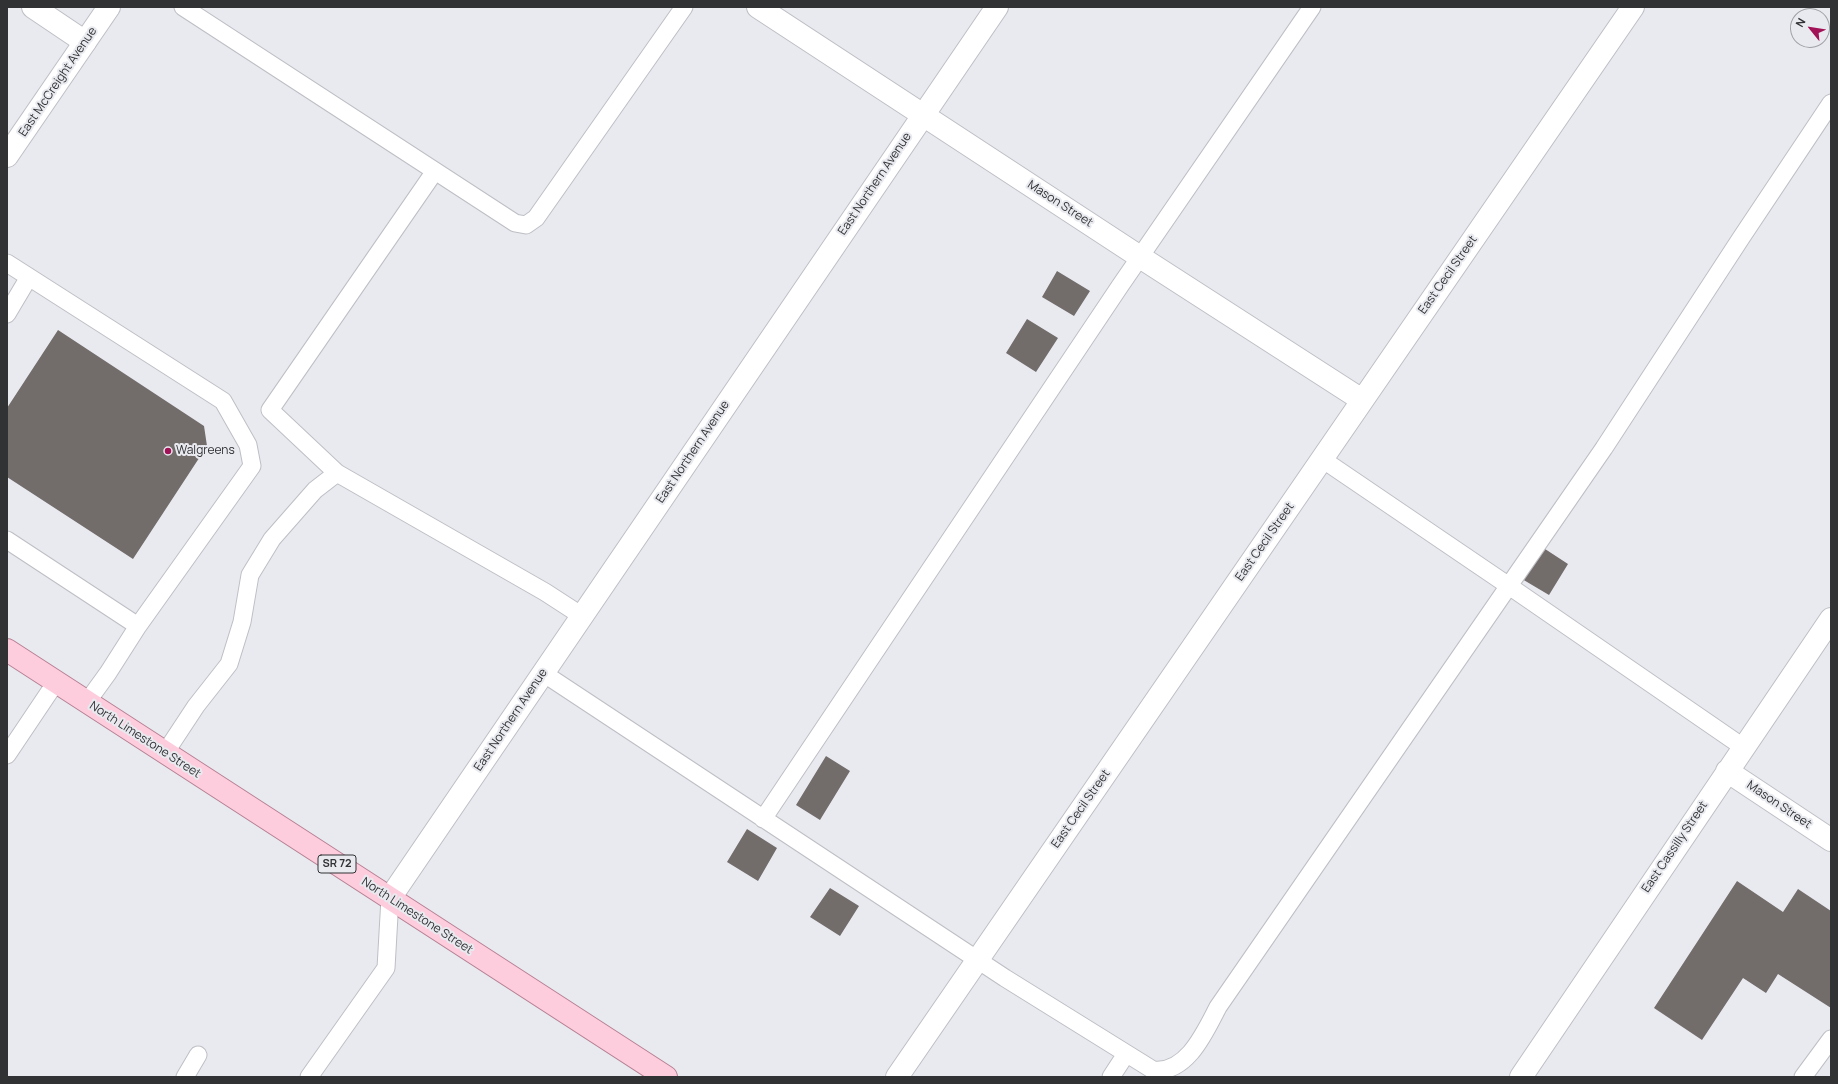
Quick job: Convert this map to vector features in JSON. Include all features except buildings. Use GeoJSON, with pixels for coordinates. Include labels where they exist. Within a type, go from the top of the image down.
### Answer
{"type":"FeatureCollection","features":[{"type":"Feature","properties":{"kind":"main road","name":"North Limestone Street"},"geometry":{"type":"LineString","coordinates":[[7,650],[666,1077]]}},
{"type":"Feature","properties":{"kind":"street"},"geometry":{"type":"LineString","coordinates":[[33,7],[85,42]]}},
{"type":"Feature","properties":{"kind":"street","name":"East McCreight Avenue"},"geometry":{"type":"LineString","coordinates":[[7,156],[109,7]]}},
{"type":"Feature","properties":{"kind":"street","name":"Mason Street"},"geometry":{"type":"LineString","coordinates":[[758,7],[1140,257],[1362,400]]}},
{"type":"Feature","properties":{"kind":"street","name":"East Northern Avenue"},"geometry":{"type":"LineString","coordinates":[[390,898],[997,7]]}},
{"type":"Feature","properties":{"kind":"street","name":"East Cecil Street"},"geometry":{"type":"LineString","coordinates":[[896,1077],[1633,7]]}},
{"type":"Feature","properties":{"kind":"street","name":"East Cassilly Street"},"geometry":{"type":"LineString","coordinates":[[1521,1077],[1831,619]]}},
{"type":"Feature","properties":{"kind":"street","name":"Mason Street"},"geometry":{"type":"LineString","coordinates":[[1727,771],[1831,840]]}},
{"type":"Feature","properties":{"kind":"lane"},"geometry":{"type":"LineString","coordinates":[[183,7],[514,223],[526,225],[536,218],[684,7]]}},
{"type":"Feature","properties":{"kind":"lane"},"geometry":{"type":"LineString","coordinates":[[763,819],[1140,257],[1312,7]]}},
{"type":"Feature","properties":{"kind":"lane"},"geometry":{"type":"LineString","coordinates":[[543,673],[977,960],[1126,1054],[1153,1070],[1163,1071],[1182,1061],[1200,1041],[1218,1007],[1604,448],[1736,244],[1831,103]]}},
{"type":"Feature","properties":{"kind":"lane"},"geometry":{"type":"LineString","coordinates":[[435,172],[270,410],[337,473],[544,592],[582,616]]}},
{"type":"Feature","properties":{"kind":"lane"},"geometry":{"type":"LineString","coordinates":[[7,263],[223,400],[248,445],[252,466],[138,626],[108,673],[87,702]]}},
{"type":"Feature","properties":{"kind":"lane"},"geometry":{"type":"LineString","coordinates":[[7,314],[29,278]]}},
{"type":"Feature","properties":{"kind":"lane"},"geometry":{"type":"LineString","coordinates":[[1322,459],[1743,747]]}},
{"type":"Feature","properties":{"kind":"lane"},"geometry":{"type":"LineString","coordinates":[[165,752],[196,706],[229,664],[242,622],[250,576],[272,539],[315,490],[337,473]]}},
{"type":"Feature","properties":{"kind":"lane"},"geometry":{"type":"LineString","coordinates":[[7,540],[138,626]]}},
{"type":"Feature","properties":{"kind":"lane"},"geometry":{"type":"LineString","coordinates":[[7,755],[56,682]]}},
{"type":"Feature","properties":{"kind":"lane"},"geometry":{"type":"LineString","coordinates":[[309,1077],[386,968],[390,898]]}},
{"type":"Feature","properties":{"kind":"lane"},"geometry":{"type":"LineString","coordinates":[[1803,1077],[1831,1039]]}},
{"type":"Feature","properties":{"kind":"lane"},"geometry":{"type":"LineString","coordinates":[[1111,1077],[1126,1054]]}},
{"type":"Feature","properties":{"kind":"lane"},"geometry":{"type":"LineString","coordinates":[[185,1077],[198,1055]]}},
{"type":"Feature","properties":{"kind":"place","name":"Walgreens"},"geometry":{"type":"Point","coordinates":[168,451]}}]}
